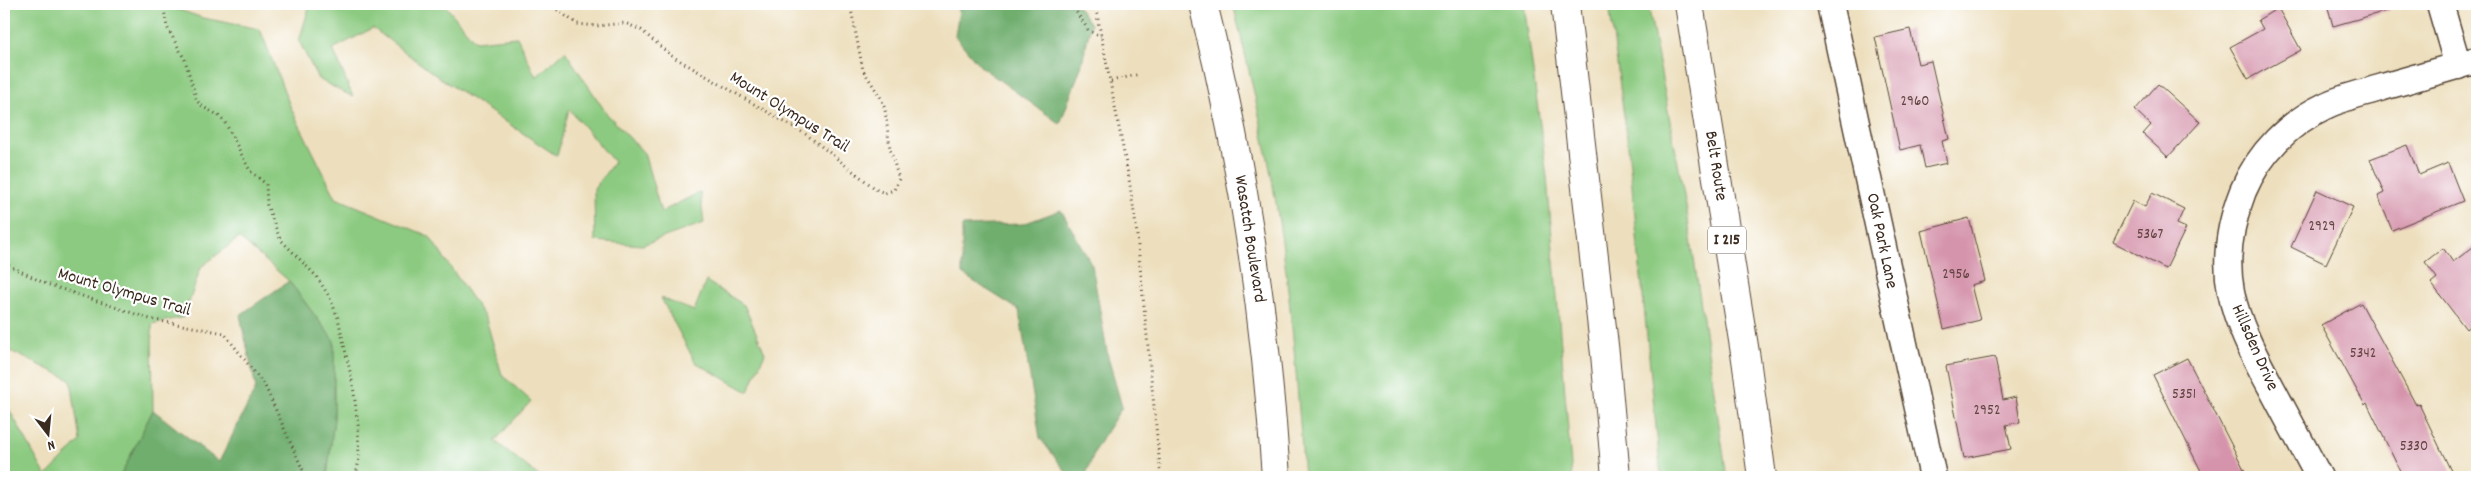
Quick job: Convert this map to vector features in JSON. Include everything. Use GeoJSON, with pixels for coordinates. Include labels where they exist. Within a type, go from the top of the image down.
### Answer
{"type":"FeatureCollection","features":[{"type":"Feature","properties":{"kind":"main road","name":"Wasatch Boulevard"},"geometry":{"type":"LineString","coordinates":[[1203,4],[1229,126],[1252,253],[1263,331],[1276,477]]}},
{"type":"Feature","properties":{"kind":"main road"},"geometry":{"type":"LineString","coordinates":[[1565,4],[1605,354],[1616,477]]}},
{"type":"Feature","properties":{"kind":"main road","name":"Belt Route"},"geometry":{"type":"LineString","coordinates":[[1689,4],[1746,359],[1762,477]]}},
{"type":"Feature","properties":{"kind":"street","name":"Oak Park Lane"},"geometry":{"type":"LineString","coordinates":[[1830,4],[1933,477]]}},
{"type":"Feature","properties":{"kind":"street"},"geometry":{"type":"LineString","coordinates":[[2440,4],[2467,63]]}},
{"type":"Feature","properties":{"kind":"street","name":"Hillsden Drive"},"geometry":{"type":"LineString","coordinates":[[2319,477],[2251,349],[2235,310],[2230,290],[2228,246],[2238,204],[2247,182],[2259,161],[2275,142],[2308,115],[2346,98],[2467,63]]}},
{"type":"Feature","properties":{"kind":"path"},"geometry":{"type":"LineString","coordinates":[[163,4],[167,27],[185,60],[197,101],[203,107],[218,115],[226,124],[250,171],[266,184],[267,205],[280,239],[317,277],[330,298],[338,318],[353,385],[358,425],[359,458],[356,477]]}},
{"type":"Feature","properties":{"kind":"path","name":"Mount Olympus Trail"},"geometry":{"type":"LineString","coordinates":[[549,4],[577,24],[597,26],[625,23],[641,30],[672,56],[807,135],[877,190],[886,193],[894,190],[899,179],[890,148],[885,109],[881,98],[863,70],[850,4]]}},
{"type":"Feature","properties":{"kind":"path"},"geometry":{"type":"LineString","coordinates":[[1071,4],[1089,31],[1102,36]]}},
{"type":"Feature","properties":{"kind":"path"},"geometry":{"type":"LineString","coordinates":[[1095,4],[1130,179],[1161,477]]}},
{"type":"Feature","properties":{"kind":"path"},"geometry":{"type":"LineString","coordinates":[[1111,81],[1140,74]]}},
{"type":"Feature","properties":{"kind":"path","name":"Mount Olympus Trail"},"geometry":{"type":"LineString","coordinates":[[4,263],[44,283],[150,318],[224,333],[265,386],[306,477]]}},
{"type":"Feature","properties":{"kind":"green space"},"geometry":{"type":"Polygon","coordinates":[[[4,4],[162,4],[203,18],[260,29],[290,106],[336,198],[429,236],[486,319],[502,375],[531,401],[495,441],[540,477],[327,477],[334,418],[334,341],[289,281],[239,238],[201,267],[184,317],[152,324],[153,410],[120,477],[4,477],[4,400],[46,476],[80,441],[71,380],[4,348],[4,4]]]}},
{"type":"Feature","properties":{"kind":"green space"},"geometry":{"type":"Polygon","coordinates":[[[310,4],[444,4],[475,41],[517,37],[536,77],[565,51],[607,114],[644,153],[661,212],[700,192],[704,223],[642,245],[595,241],[594,189],[614,162],[569,109],[557,156],[434,74],[373,28],[333,49],[353,97],[318,79],[299,41],[310,4]]]}},
{"type":"Feature","properties":{"kind":"green space"},"geometry":{"type":"Polygon","coordinates":[[[960,4],[1076,4],[1091,24],[1081,67],[1060,124],[980,66],[955,36],[960,4]]]}},
{"type":"Feature","properties":{"kind":"green space"},"geometry":{"type":"Polygon","coordinates":[[[1233,4],[1524,4],[1547,177],[1572,477],[1304,477],[1292,330],[1278,212],[1233,4]]]}},
{"type":"Feature","properties":{"kind":"green space"},"geometry":{"type":"Polygon","coordinates":[[[1609,4],[1648,4],[1686,206],[1727,477],[1661,477],[1628,146],[1609,4]]]}},
{"type":"Feature","properties":{"kind":"green space"},"geometry":{"type":"Polygon","coordinates":[[[1061,210],[1092,265],[1108,357],[1122,407],[1096,448],[1085,477],[1070,477],[1040,438],[1019,310],[962,274],[962,226],[1023,224],[1061,210]]]}},
{"type":"Feature","properties":{"kind":"green space"},"geometry":{"type":"Polygon","coordinates":[[[289,281],[334,341],[334,418],[327,477],[120,477],[153,410],[219,462],[256,388],[240,315],[289,281]]]}},
{"type":"Feature","properties":{"kind":"green space"},"geometry":{"type":"Polygon","coordinates":[[[706,281],[744,305],[765,353],[748,392],[695,362],[661,298],[694,311],[706,281]]]}},
{"type":"Feature","properties":{"kind":"building"},"geometry":{"type":"Polygon","coordinates":[[[2327,4],[2389,4],[2390,10],[2333,26],[2327,4]]]}},
{"type":"Feature","properties":{"kind":"building"},"geometry":{"type":"Polygon","coordinates":[[[2278,8],[2301,50],[2248,79],[2230,47],[2263,29],[2258,20],[2278,8]]]}},
{"type":"Feature","properties":{"kind":"building"},"geometry":{"type":"Polygon","coordinates":[[[1910,29],[1918,64],[1931,61],[1949,139],[1942,141],[1947,163],[1925,168],[1920,145],[1900,150],[1875,37],[1910,29]]]}},
{"type":"Feature","properties":{"kind":"building"},"geometry":{"type":"Polygon","coordinates":[[[2158,84],[2200,122],[2168,157],[2143,134],[2151,125],[2135,110],[2158,84]]]}},
{"type":"Feature","properties":{"kind":"building"},"geometry":{"type":"Polygon","coordinates":[[[2407,145],[2419,175],[2448,163],[2463,201],[2392,230],[2378,196],[2384,193],[2370,159],[2407,145]]]}},
{"type":"Feature","properties":{"kind":"building"},"geometry":{"type":"Polygon","coordinates":[[[2317,190],[2353,207],[2326,264],[2291,247],[2317,190]]]}},
{"type":"Feature","properties":{"kind":"building"},"geometry":{"type":"Polygon","coordinates":[[[2152,193],[2184,209],[2177,224],[2186,228],[2166,269],[2113,242],[2133,201],[2145,207],[2152,193]]]}},
{"type":"Feature","properties":{"kind":"building"},"geometry":{"type":"Polygon","coordinates":[[[1969,218],[1985,281],[1971,285],[1980,320],[1944,329],[1921,231],[1969,218]]]}},
{"type":"Feature","properties":{"kind":"building"},"geometry":{"type":"Polygon","coordinates":[[[2477,244],[2477,320],[2466,329],[2431,283],[2437,278],[2425,262],[2443,248],[2453,262],[2477,244]]]}},
{"type":"Feature","properties":{"kind":"building"},"geometry":{"type":"Polygon","coordinates":[[[2361,303],[2416,405],[2419,404],[2451,471],[2438,477],[2403,477],[2367,403],[2365,405],[2321,325],[2361,303]]]}},
{"type":"Feature","properties":{"kind":"building"},"geometry":{"type":"Polygon","coordinates":[[[1995,357],[2003,400],[2016,397],[2020,422],[2006,425],[2011,449],[1964,458],[1946,366],[1995,357]]]}},
{"type":"Feature","properties":{"kind":"building"},"geometry":{"type":"Polygon","coordinates":[[[2187,358],[2248,477],[2204,477],[2153,375],[2187,358]]]}}]}
